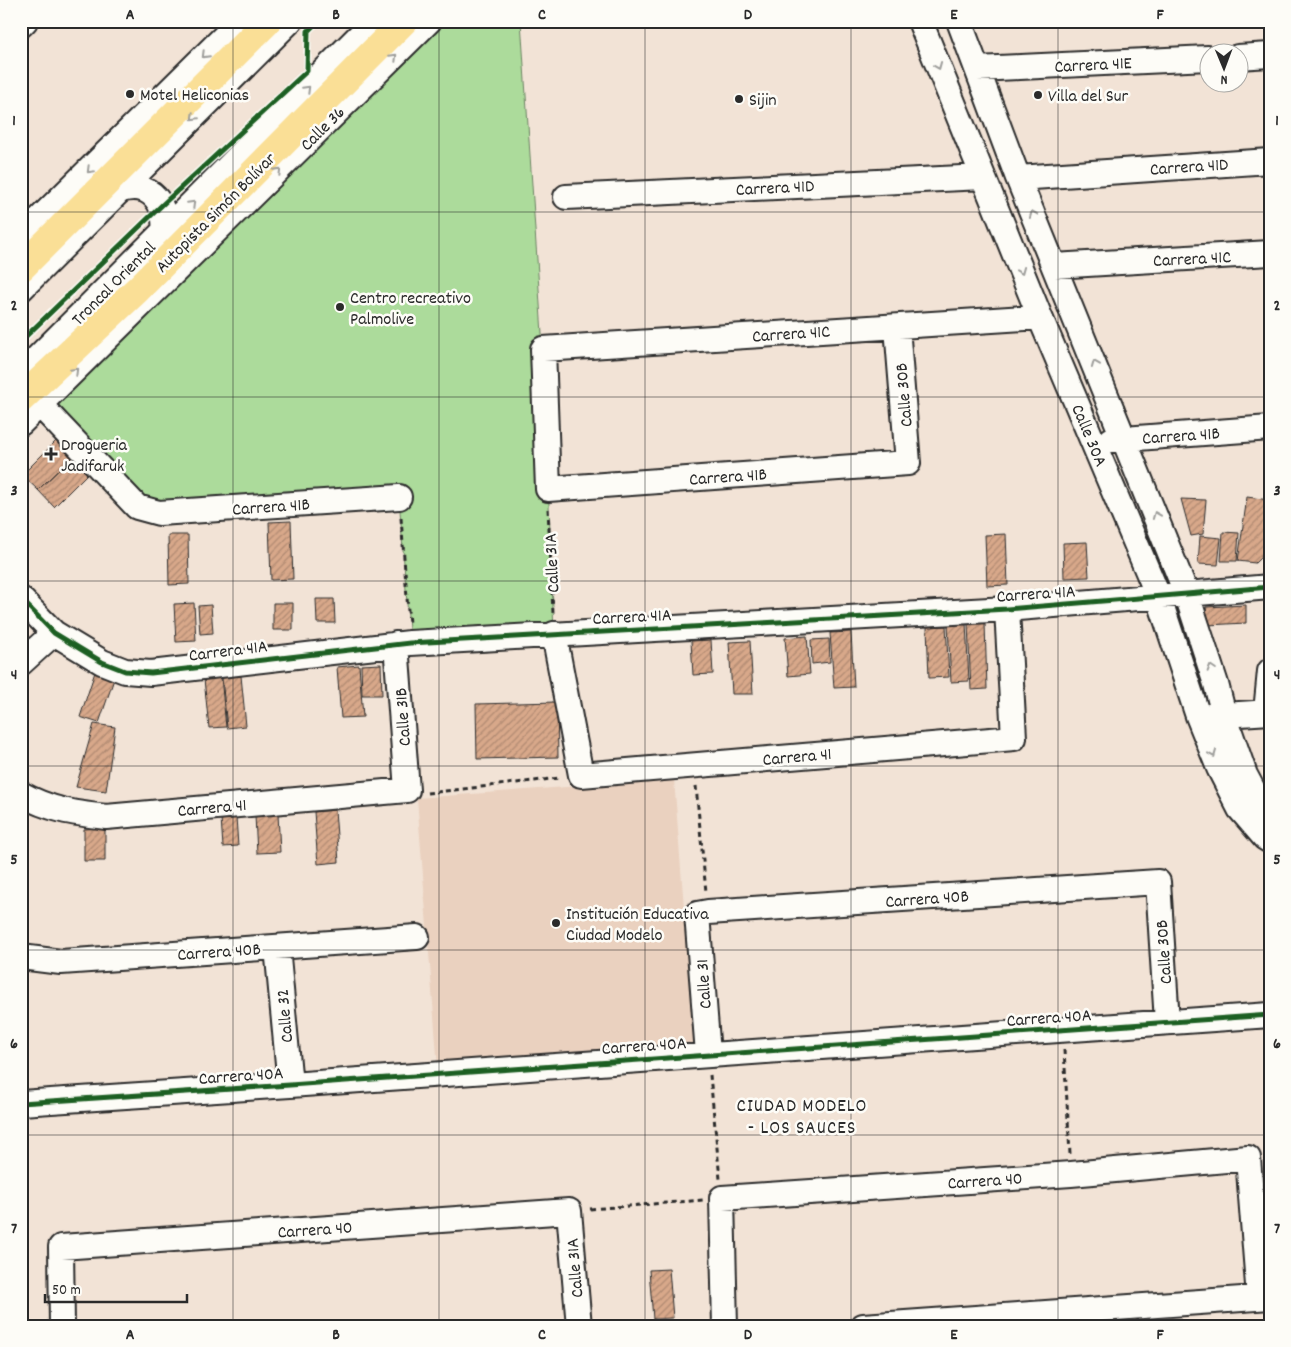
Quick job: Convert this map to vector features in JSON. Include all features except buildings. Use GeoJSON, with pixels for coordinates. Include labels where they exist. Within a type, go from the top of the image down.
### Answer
{"type":"FeatureCollection","features":[{"type":"Feature","properties":{"kind":"highway"},"geometry":{"type":"LineString","coordinates":[[21,268],[268,21]]}},
{"type":"Feature","properties":{"kind":"highway","name":"Autopista Simón Bolívar"},"geometry":{"type":"LineString","coordinates":[[31,402],[138,289],[404,21]]}},
{"type":"Feature","properties":{"kind":"highway"},"geometry":{"type":"LineString","coordinates":[[138,289],[183,265],[202,226]]}},
{"type":"Feature","properties":{"kind":"street"},"geometry":{"type":"LineString","coordinates":[[21,25],[25,21]]}},
{"type":"Feature","properties":{"kind":"street"},"geometry":{"type":"LineString","coordinates":[[21,237],[240,21]]}},
{"type":"Feature","properties":{"kind":"street"},"geometry":{"type":"LineString","coordinates":[[21,289],[290,21]]}},
{"type":"Feature","properties":{"kind":"street","name":"Troncal Oriental"},"geometry":{"type":"LineString","coordinates":[[21,374],[374,21]]}},
{"type":"Feature","properties":{"kind":"street","name":"Calle 36"},"geometry":{"type":"LineString","coordinates":[[21,423],[31,402],[183,265],[430,21]]}},
{"type":"Feature","properties":{"kind":"street","name":"Calle 30A"},"geometry":{"type":"LineString","coordinates":[[920,21],[1040,317],[1159,598],[1198,716],[1219,768],[1240,809],[1265,838],[1270,841]]}},
{"type":"Feature","properties":{"kind":"street","name":"Calle 30A"},"geometry":{"type":"LineString","coordinates":[[959,21],[1018,178],[1188,595],[1224,715],[1245,775],[1261,804],[1270,813]]}},
{"type":"Feature","properties":{"kind":"street"},"geometry":{"type":"LineString","coordinates":[[1248,56],[1270,55]]}},
{"type":"Feature","properties":{"kind":"street","name":"Carrera 41E"},"geometry":{"type":"LineString","coordinates":[[977,69],[1198,58]]}},
{"type":"Feature","properties":{"kind":"street","name":"Carrera 41D"},"geometry":{"type":"LineString","coordinates":[[1018,178],[1270,161]]}},
{"type":"Feature","properties":{"kind":"street","name":"Carrera 41D"},"geometry":{"type":"LineString","coordinates":[[566,197],[983,177]]}},
{"type":"Feature","properties":{"kind":"street"},"geometry":{"type":"LineString","coordinates":[[121,190],[129,188],[140,189],[154,196],[162,205],[164,211],[164,231]]}},
{"type":"Feature","properties":{"kind":"street","name":"Carrera 41C"},"geometry":{"type":"LineString","coordinates":[[1054,266],[1270,253]]}},
{"type":"Feature","properties":{"kind":"street","name":"Carrera 41C"},"geometry":{"type":"LineString","coordinates":[[548,489],[543,349],[1040,317]]}},
{"type":"Feature","properties":{"kind":"street","name":"Calle 30B"},"geometry":{"type":"LineString","coordinates":[[897,327],[908,463]]}},
{"type":"Feature","properties":{"kind":"street","name":"Carrera 41B"},"geometry":{"type":"LineString","coordinates":[[31,402],[137,507],[159,513],[400,497]]}},
{"type":"Feature","properties":{"kind":"street","name":"Carrera 41B"},"geometry":{"type":"LineString","coordinates":[[1092,441],[1270,428]]}},
{"type":"Feature","properties":{"kind":"street","name":"Carrera 41B"},"geometry":{"type":"LineString","coordinates":[[548,489],[908,463]]}},
{"type":"Feature","properties":{"kind":"street","name":"Carrera 41A"},"geometry":{"type":"LineString","coordinates":[[21,599],[54,633],[102,662],[125,671],[151,673],[403,644],[1007,609],[1270,588]]}},
{"type":"Feature","properties":{"kind":"street","name":"Carrera 41"},"geometry":{"type":"LineString","coordinates":[[581,775],[1014,738],[1007,609]]}},
{"type":"Feature","properties":{"kind":"street"},"geometry":{"type":"LineString","coordinates":[[21,663],[54,633]]}},
{"type":"Feature","properties":{"kind":"street"},"geometry":{"type":"LineString","coordinates":[[554,634],[581,775]]}},
{"type":"Feature","properties":{"kind":"street","name":"Calle 31B"},"geometry":{"type":"LineString","coordinates":[[403,644],[407,790]]}},
{"type":"Feature","properties":{"kind":"street"},"geometry":{"type":"LineString","coordinates":[[1198,716],[1268,712],[1270,671]]}},
{"type":"Feature","properties":{"kind":"street","name":"Carrera 41"},"geometry":{"type":"LineString","coordinates":[[21,794],[40,804],[72,813],[106,816],[407,790]]}},
{"type":"Feature","properties":{"kind":"street","name":"Calle 30B"},"geometry":{"type":"LineString","coordinates":[[1158,882],[1168,1022]]}},
{"type":"Feature","properties":{"kind":"street","name":"Carrera 40B"},"geometry":{"type":"LineString","coordinates":[[702,913],[1158,882]]}},
{"type":"Feature","properties":{"kind":"street","name":"Calle 31"},"geometry":{"type":"LineString","coordinates":[[702,913],[708,1054]]}},
{"type":"Feature","properties":{"kind":"street","name":"Carrera 40B"},"geometry":{"type":"LineString","coordinates":[[21,957],[61,962],[417,937]]}},
{"type":"Feature","properties":{"kind":"street","name":"Calle 32"},"geometry":{"type":"LineString","coordinates":[[277,947],[290,1086]]}},
{"type":"Feature","properties":{"kind":"street","name":"Carrera 40A"},"geometry":{"type":"LineString","coordinates":[[21,1103],[290,1086],[708,1054],[1270,1015]]}},
{"type":"Feature","properties":{"kind":"street","name":"Carrera 40"},"geometry":{"type":"LineString","coordinates":[[722,1198],[1071,1174],[1248,1158],[1265,1298]]}},
{"type":"Feature","properties":{"kind":"street"},"geometry":{"type":"LineString","coordinates":[[722,1198],[724,1326]]}},
{"type":"Feature","properties":{"kind":"street","name":"Carrera 40"},"geometry":{"type":"LineString","coordinates":[[62,1326],[61,1247],[569,1211]]}},
{"type":"Feature","properties":{"kind":"street","name":"Calle 31A"},"geometry":{"type":"LineString","coordinates":[[569,1211],[579,1326]]}},
{"type":"Feature","properties":{"kind":"street"},"geometry":{"type":"LineString","coordinates":[[863,1326],[1265,1298]]}},
{"type":"Feature","properties":{"kind":"path"},"geometry":{"type":"LineString","coordinates":[[400,497],[403,644]]}},
{"type":"Feature","properties":{"kind":"path"},"geometry":{"type":"LineString","coordinates":[[694,766],[702,913]]}},
{"type":"Feature","properties":{"kind":"path"},"geometry":{"type":"LineString","coordinates":[[407,790],[419,794],[581,775]]}},
{"type":"Feature","properties":{"kind":"path"},"geometry":{"type":"LineString","coordinates":[[1063,1030],[1071,1174]]}},
{"type":"Feature","properties":{"kind":"path"},"geometry":{"type":"LineString","coordinates":[[569,1211],[722,1198],[708,1054]]}},
{"type":"Feature","properties":{"kind":"shaded area","name":"Institución Educativa Ciudad Modelo"},"geometry":{"type":"Polygon","coordinates":[[[674,779],[695,1049],[438,1068],[417,798],[674,779]]]}},
{"type":"Feature","properties":{"kind":"green space","name":"Centro recreativo Palmolive"},"geometry":{"type":"Polygon","coordinates":[[[429,21],[521,21],[543,349],[554,634],[410,643],[399,497],[159,513],[40,405],[429,21]]]}},
{"type":"Feature","properties":{"kind":"cycle path"},"geometry":{"type":"LineString","coordinates":[[21,341],[162,205],[307,71],[308,31],[318,21]]}},
{"type":"Feature","properties":{"kind":"cycle path"},"geometry":{"type":"LineString","coordinates":[[21,599],[54,633],[102,662],[125,671],[151,673],[410,643],[1007,609],[1270,587]]}},
{"type":"Feature","properties":{"kind":"cycle path"},"geometry":{"type":"LineString","coordinates":[[21,1103],[1270,1015]]}},
{"type":"Feature","properties":{"kind":"place","name":"Motel Heliconias"},"geometry":{"type":"Point","coordinates":[130,94]}},
{"type":"Feature","properties":{"kind":"place","name":"Villa del Sur"},"geometry":{"type":"Point","coordinates":[1038,95]}},
{"type":"Feature","properties":{"kind":"place","name":"Sijin"},"geometry":{"type":"Point","coordinates":[739,99]}},
{"type":"Feature","properties":{"kind":"place","name":"Centro recreativo Palmolive"},"geometry":{"type":"Point","coordinates":[340,307]}},
{"type":"Feature","properties":{"kind":"place","name":"Drogueria Jadifaruk"},"geometry":{"type":"Point","coordinates":[51,454]}},
{"type":"Feature","properties":{"kind":"place","name":"Institución Educativa Ciudad Modelo"},"geometry":{"type":"Point","coordinates":[556,923]}},
{"type":"Feature","properties":{"kind":"district","name":"CIUDAD MODELO - LOS SAUCES"},"geometry":{"type":"Point","coordinates":[802,1115]}}]}
